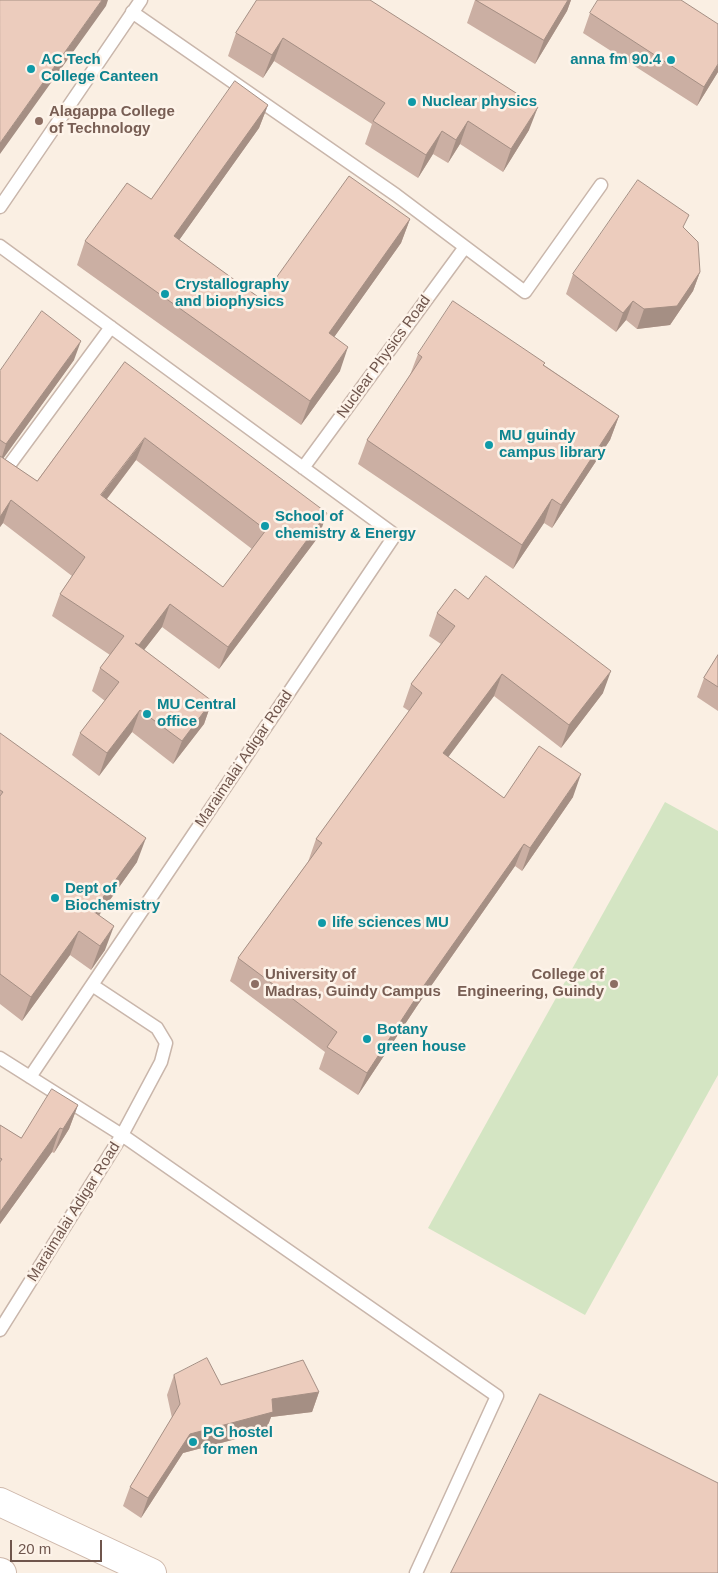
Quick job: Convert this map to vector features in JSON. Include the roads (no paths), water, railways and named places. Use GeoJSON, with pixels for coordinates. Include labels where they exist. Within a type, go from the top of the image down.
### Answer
{"type":"FeatureCollection","features":[{"type":"Feature","properties":{"kind":"main road"},"geometry":{"type":"LineString","coordinates":[[0,1502],[152,1573]]}},
{"type":"Feature","properties":{"kind":"lane"},"geometry":{"type":"LineString","coordinates":[[0,207],[141,0]]}},
{"type":"Feature","properties":{"kind":"lane"},"geometry":{"type":"LineString","coordinates":[[132,12],[388,190],[526,292],[601,185]]}},
{"type":"Feature","properties":{"kind":"lane"},"geometry":{"type":"LineString","coordinates":[[0,246],[303,468]]}},
{"type":"Feature","properties":{"kind":"lane","name":"Nuclear Physics Road"},"geometry":{"type":"LineString","coordinates":[[303,468],[465,247]]}},
{"type":"Feature","properties":{"kind":"lane"},"geometry":{"type":"LineString","coordinates":[[2,475],[111,327]]}},
{"type":"Feature","properties":{"kind":"lane","name":"Maraimalai Adigar Road"},"geometry":{"type":"LineString","coordinates":[[30,1077],[395,535],[303,468]]}},
{"type":"Feature","properties":{"kind":"lane"},"geometry":{"type":"LineString","coordinates":[[92,985],[157,1028],[166,1043],[161,1062],[122,1135],[497,1396],[416,1573]]}},
{"type":"Feature","properties":{"kind":"lane","name":"Maraimalai Adigar Road"},"geometry":{"type":"LineString","coordinates":[[0,1058],[122,1135],[0,1330]]}},
{"type":"Feature","properties":{"kind":"place","name":"anna fm 90.4"},"geometry":{"type":"Point","coordinates":[671,60]}},
{"type":"Feature","properties":{"kind":"place","name":"AC Tech College Canteen"},"geometry":{"type":"Point","coordinates":[31,69]}},
{"type":"Feature","properties":{"kind":"place","name":"Nuclear physics"},"geometry":{"type":"Point","coordinates":[412,102]}},
{"type":"Feature","properties":{"kind":"place","name":"Alagappa College of Technology"},"geometry":{"type":"Point","coordinates":[39,121]}},
{"type":"Feature","properties":{"kind":"place","name":"Crystallography and biophysics"},"geometry":{"type":"Point","coordinates":[165,294]}},
{"type":"Feature","properties":{"kind":"place","name":"MU guindy campus library"},"geometry":{"type":"Point","coordinates":[489,445]}},
{"type":"Feature","properties":{"kind":"place","name":"School of chemistry & Energy"},"geometry":{"type":"Point","coordinates":[265,526]}},
{"type":"Feature","properties":{"kind":"place","name":"MU Central office"},"geometry":{"type":"Point","coordinates":[147,714]}},
{"type":"Feature","properties":{"kind":"place","name":"Dept of Biochemistry"},"geometry":{"type":"Point","coordinates":[55,898]}},
{"type":"Feature","properties":{"kind":"place","name":"life sciences MU"},"geometry":{"type":"Point","coordinates":[322,923]}},
{"type":"Feature","properties":{"kind":"place","name":"University of Madras, Guindy Campus"},"geometry":{"type":"Point","coordinates":[255,984]}},
{"type":"Feature","properties":{"kind":"place","name":"College of Engineering, Guindy"},"geometry":{"type":"Point","coordinates":[614,984]}},
{"type":"Feature","properties":{"kind":"place","name":"Botany green house"},"geometry":{"type":"Point","coordinates":[367,1039]}},
{"type":"Feature","properties":{"kind":"place","name":"PG hostel for men"},"geometry":{"type":"Point","coordinates":[193,1442]}}]}
